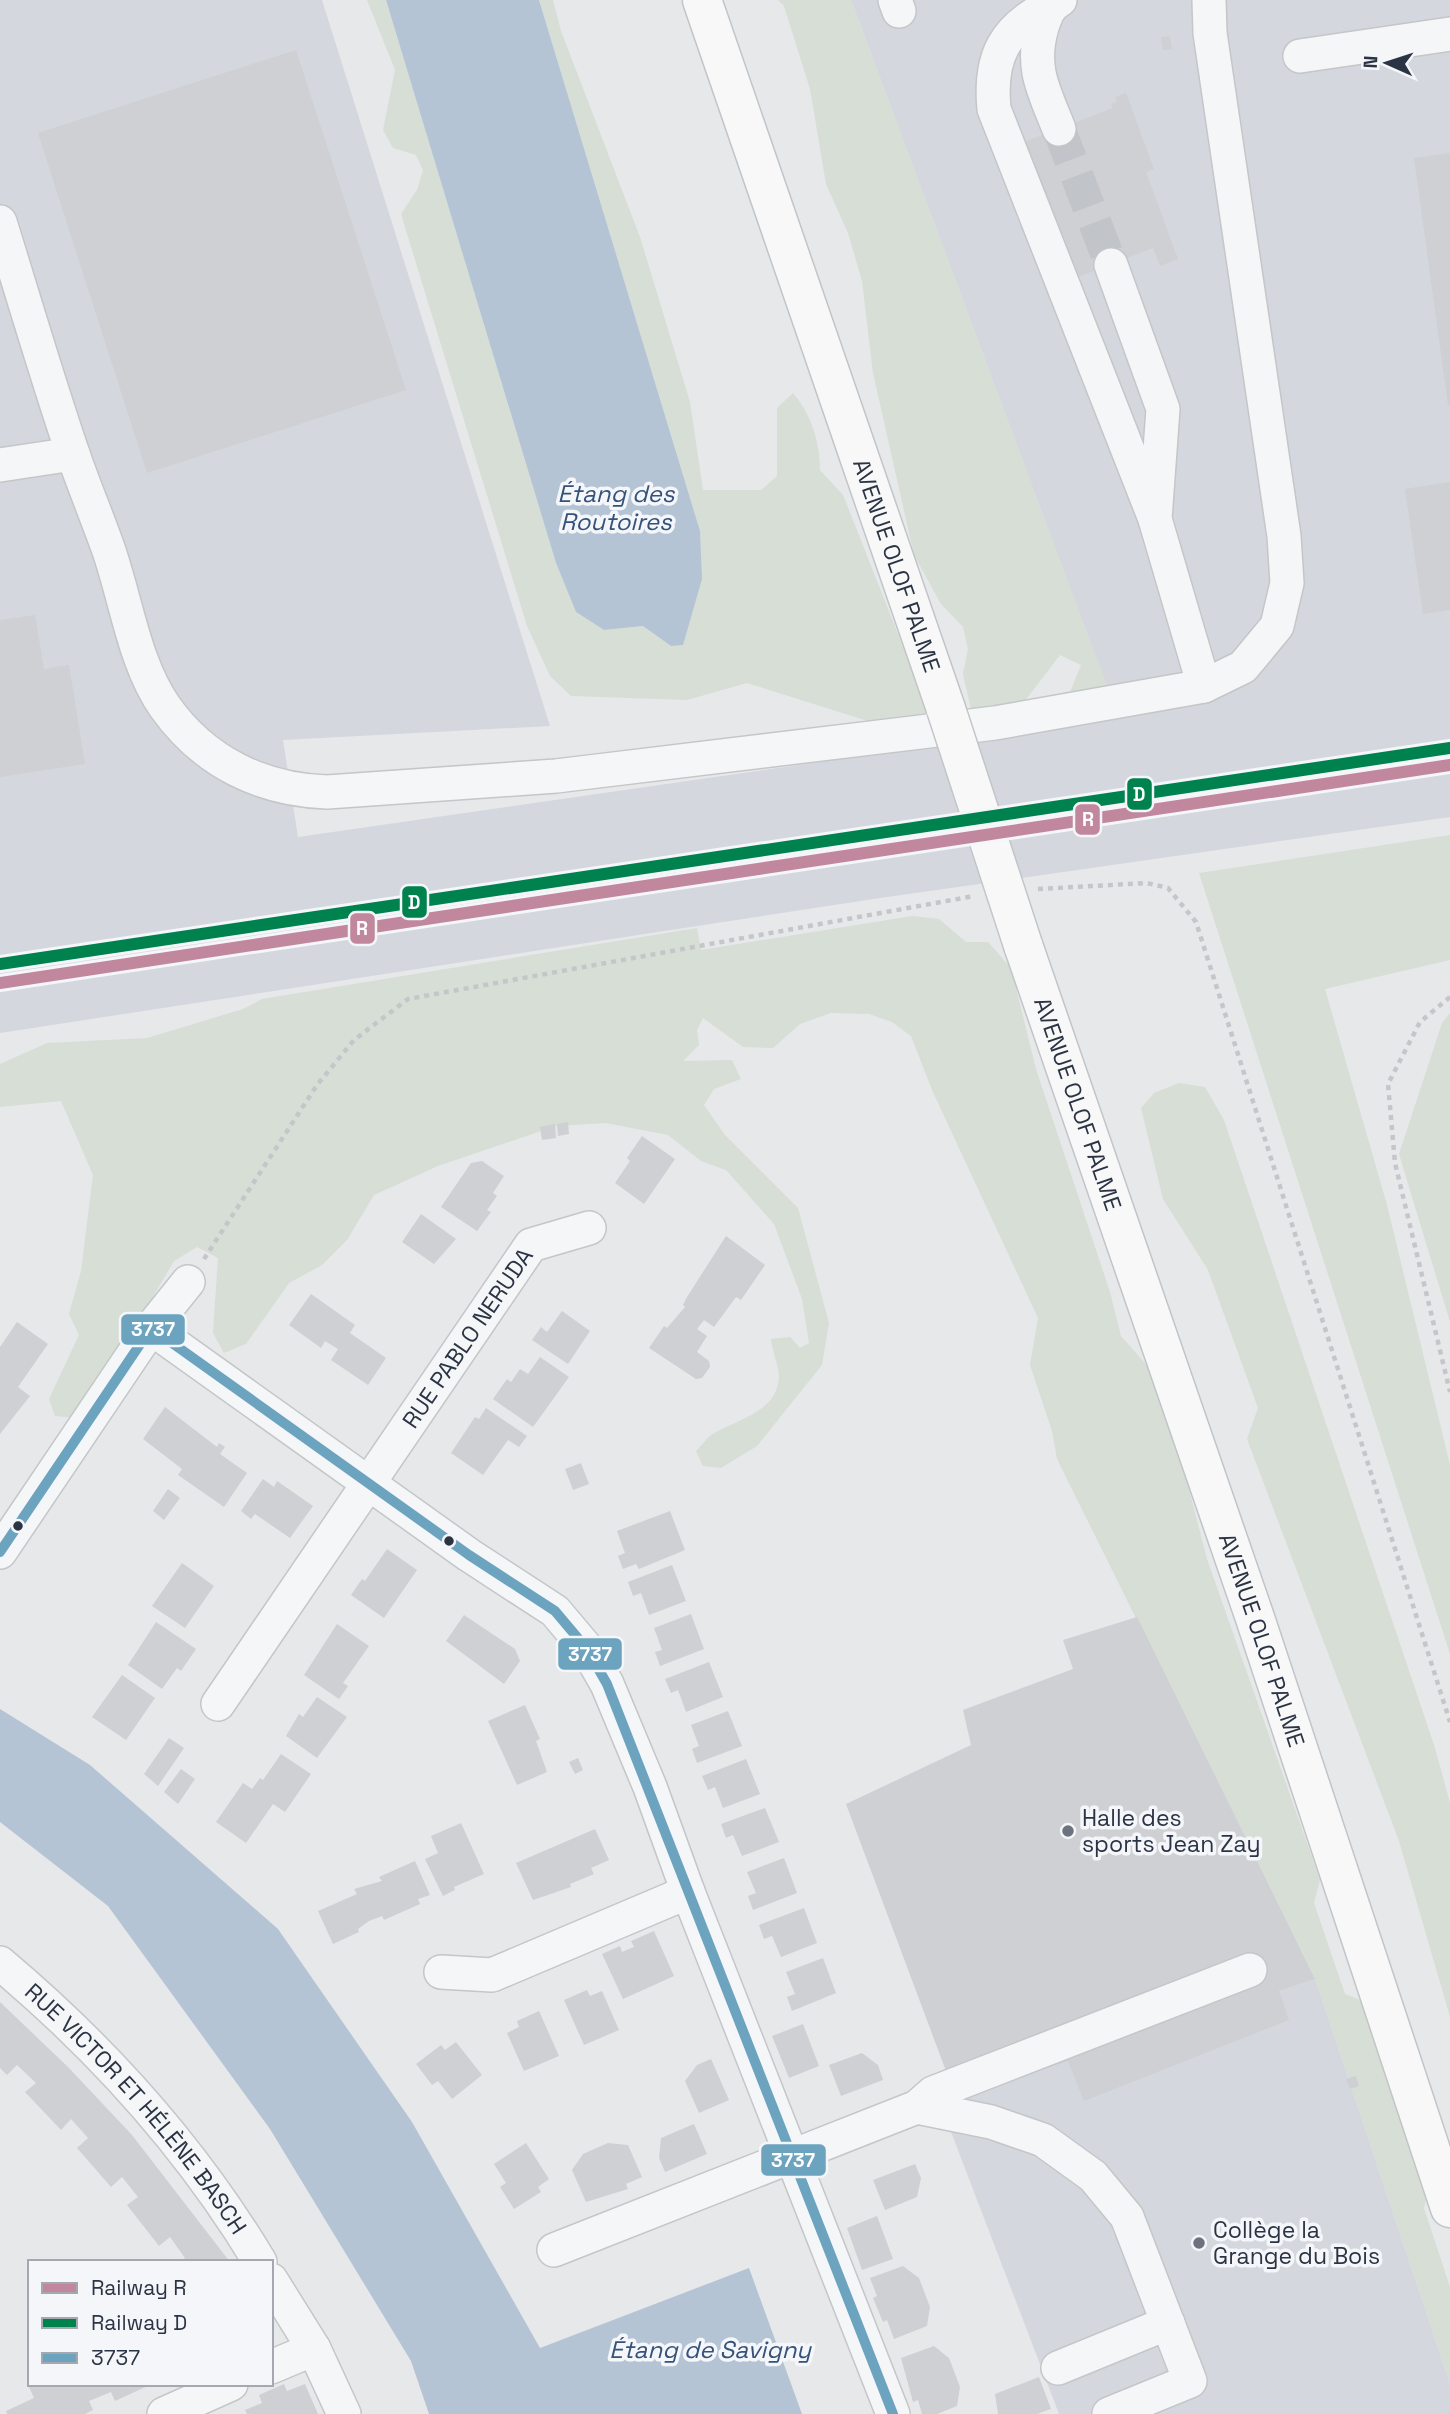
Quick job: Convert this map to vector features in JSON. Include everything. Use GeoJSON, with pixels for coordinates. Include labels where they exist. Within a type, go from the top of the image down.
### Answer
{"type":"FeatureCollection","features":[{"type":"Feature","properties":{"kind":"main road","name":"AVENUE OLOF PALME"},"geometry":{"type":"LineString","coordinates":[[702,0],[1255,1618],[1450,2208]]}},
{"type":"Feature","properties":{"kind":"street"},"geometry":{"type":"LineString","coordinates":[[0,222],[73,454],[109,550],[145,667],[164,706],[188,734],[213,757],[248,776],[295,791],[327,792],[556,776],[995,723],[1204,685],[1243,667],[1277,626],[1287,583],[1284,536],[1210,33],[1209,0]]}},
{"type":"Feature","properties":{"kind":"street"},"geometry":{"type":"LineString","coordinates":[[1056,3],[1022,19],[996,59],[991,82],[994,109],[1156,519],[1204,685]]}},
{"type":"Feature","properties":{"kind":"street"},"geometry":{"type":"LineString","coordinates":[[1056,3],[1036,47],[1035,67],[1059,129]]}},
{"type":"Feature","properties":{"kind":"street"},"geometry":{"type":"LineString","coordinates":[[1300,56],[1450,34]]}},
{"type":"Feature","properties":{"kind":"street"},"geometry":{"type":"LineString","coordinates":[[1111,265],[1163,409],[1156,519]]}},
{"type":"Feature","properties":{"kind":"street"},"geometry":{"type":"LineString","coordinates":[[0,465],[73,454]]}},
{"type":"Feature","properties":{"kind":"street","name":"RUE PABLO NERUDA"},"geometry":{"type":"LineString","coordinates":[[218,1704],[531,1245],[589,1228]]}},
{"type":"Feature","properties":{"kind":"street"},"geometry":{"type":"LineString","coordinates":[[0,1552],[151,1328],[188,1282]]}},
{"type":"Feature","properties":{"kind":"street"},"geometry":{"type":"LineString","coordinates":[[151,1328],[470,1555],[555,1611],[587,1649],[613,1697],[650,1787],[688,1892],[893,2414]]}},
{"type":"Feature","properties":{"kind":"street"},"geometry":{"type":"LineString","coordinates":[[441,1972],[492,1975],[688,1892]]}},
{"type":"Feature","properties":{"kind":"street","name":"RUE VICTOR ET HÉLÈNE BASCH"},"geometry":{"type":"LineString","coordinates":[[0,1963],[32,1990],[165,2127],[235,2220],[259,2260]]}},
{"type":"Feature","properties":{"kind":"street"},"geometry":{"type":"LineString","coordinates":[[554,2250],[917,2107],[933,2093],[1250,1970]]}},
{"type":"Feature","properties":{"kind":"street"},"geometry":{"type":"LineString","coordinates":[[917,2107],[991,2122],[1044,2140],[1093,2176],[1127,2217],[1190,2381],[1109,2414]]}},
{"type":"Feature","properties":{"kind":"street"},"geometry":{"type":"LineString","coordinates":[[273,2283],[314,2349],[344,2414]]}},
{"type":"Feature","properties":{"kind":"street"},"geometry":{"type":"LineString","coordinates":[[1058,2368],[1168,2323]]}},
{"type":"Feature","properties":{"kind":"street"},"geometry":{"type":"LineString","coordinates":[[273,2366],[314,2349]]}},
{"type":"Feature","properties":{"kind":"street"},"geometry":{"type":"LineString","coordinates":[[164,2414],[227,2386]]}},
{"type":"Feature","properties":{"kind":"path"},"geometry":{"type":"LineString","coordinates":[[1024,891],[1147,883],[1168,888],[1196,922],[1450,1722]]}},
{"type":"Feature","properties":{"kind":"path"},"geometry":{"type":"LineString","coordinates":[[188,1282],[317,1085],[354,1040],[408,999],[983,895]]}},
{"type":"Feature","properties":{"kind":"path"},"geometry":{"type":"LineString","coordinates":[[1450,997],[1420,1022],[1388,1084],[1395,1163],[1450,1392]]}},
{"type":"Feature","properties":{"kind":"shaded area"},"geometry":{"type":"Polygon","coordinates":[[[0,0],[322,0],[550,726],[283,740],[298,837],[1119,719],[851,0],[1450,0],[1450,817],[880,898],[0,1033],[0,0]]]}},
{"type":"Feature","properties":{"kind":"shaded area"},"geometry":{"type":"Polygon","coordinates":[[[367,0],[386,0],[556,563],[576,612],[604,630],[643,626],[671,646],[700,531],[539,0],[553,0],[561,31],[640,237],[690,402],[703,490],[761,490],[777,476],[777,408],[793,393],[805,410],[813,429],[820,470],[843,495],[932,720],[887,727],[747,683],[687,700],[571,696],[550,676],[527,626],[401,214],[417,190],[423,170],[416,155],[393,148],[383,130],[395,70],[367,0]]]}},
{"type":"Feature","properties":{"kind":"shaded area"},"geometry":{"type":"Polygon","coordinates":[[[778,0],[851,0],[1109,691],[1068,697],[1081,665],[1060,655],[1021,706],[972,714],[963,674],[968,649],[963,627],[941,604],[914,555],[873,373],[862,281],[848,233],[826,184],[810,89],[784,6],[778,0]]]}},
{"type":"Feature","properties":{"kind":"shaded area"},"geometry":{"type":"Polygon","coordinates":[[[1450,835],[1450,960],[1325,989],[1387,1205],[1450,1465],[1450,1654],[1199,873],[1450,835]]]}},
{"type":"Feature","properties":{"kind":"shaded area"},"geometry":{"type":"Polygon","coordinates":[[[912,916],[939,919],[966,942],[988,942],[1011,968],[1036,1069],[1110,1292],[1121,1336],[1150,1369],[1185,1474],[1207,1559],[1320,1880],[1314,1903],[1345,1994],[1363,2001],[1428,2191],[1424,2208],[1450,2287],[1450,2384],[1315,1979],[1057,1459],[1052,1431],[1030,1365],[1038,1318],[932,1090],[911,1036],[892,1022],[869,1014],[831,1013],[800,1024],[773,1048],[743,1047],[703,1018],[697,1030],[699,1045],[683,1061],[732,1060],[741,1079],[714,1089],[704,1105],[725,1135],[798,1208],[829,1323],[822,1365],[757,1446],[721,1468],[703,1466],[696,1451],[711,1435],[764,1407],[771,1399],[777,1389],[779,1376],[771,1339],[790,1337],[800,1348],[809,1343],[802,1299],[774,1224],[726,1170],[701,1161],[668,1135],[606,1123],[556,1126],[438,1166],[374,1195],[347,1240],[322,1265],[289,1283],[246,1344],[224,1353],[213,1333],[218,1258],[197,1247],[174,1261],[125,1344],[96,1378],[77,1418],[55,1416],[49,1399],[79,1335],[69,1314],[81,1271],[93,1175],[61,1101],[0,1107],[0,1064],[47,1043],[147,1038],[243,1009],[262,999],[697,928],[701,950],[912,916]]]}},
{"type":"Feature","properties":{"kind":"shaded area"},"geometry":{"type":"Polygon","coordinates":[[[1450,1013],[1450,1322],[1399,1154],[1442,1023],[1450,1013]]]}},
{"type":"Feature","properties":{"kind":"shaded area"},"geometry":{"type":"Polygon","coordinates":[[[1179,1083],[1205,1087],[1224,1120],[1435,1748],[1450,1803],[1450,2017],[1399,1841],[1247,1439],[1258,1408],[1208,1270],[1163,1199],[1141,1108],[1154,1093],[1179,1083]]]}},
{"type":"Feature","properties":{"kind":"shaded area","name":"Collège la Grange du Bois"},"geometry":{"type":"Polygon","coordinates":[[[1315,1979],[1450,2384],[1450,2414],[1059,2414],[940,2103],[1315,1979]]]}},
{"type":"Feature","properties":{"kind":"water","name":"Étang des Routoires"},"geometry":{"type":"Polygon","coordinates":[[[386,0],[539,0],[700,531],[702,579],[683,645],[671,646],[643,626],[604,630],[576,612],[556,563],[386,0]]]}},
{"type":"Feature","properties":{"kind":"water","name":"Étang de Savigny"},"geometry":{"type":"Polygon","coordinates":[[[0,1709],[90,1765],[278,1929],[412,2122],[540,2348],[749,2268],[802,2414],[429,2414],[411,2361],[270,2129],[108,1906],[0,1822],[0,1709]]]}},
{"type":"Feature","properties":{"kind":"building"},"geometry":{"type":"Polygon","coordinates":[[[1170,36],[1172,49],[1163,50],[1161,37],[1170,36]]]}},
{"type":"Feature","properties":{"kind":"building"},"geometry":{"type":"Polygon","coordinates":[[[296,50],[406,390],[147,473],[38,133],[296,50]]]}},
{"type":"Feature","properties":{"kind":"building"},"geometry":{"type":"Polygon","coordinates":[[[1126,93],[1154,169],[1146,172],[1178,259],[1160,266],[1153,248],[1070,280],[1019,144],[1113,108],[1111,104],[1117,102],[1115,97],[1126,93]]]}},
{"type":"Feature","properties":{"kind":"building"},"geometry":{"type":"Polygon","coordinates":[[[1450,153],[1450,405],[1448,405],[1414,158],[1450,153]]]}},
{"type":"Feature","properties":{"kind":"building"},"geometry":{"type":"Polygon","coordinates":[[[1450,482],[1450,610],[1423,614],[1405,489],[1450,482]]]}},
{"type":"Feature","properties":{"kind":"building"},"geometry":{"type":"Polygon","coordinates":[[[35,615],[44,669],[69,665],[85,764],[0,777],[0,620],[35,615]]]}},
{"type":"Feature","properties":{"kind":"building"},"geometry":{"type":"Polygon","coordinates":[[[568,1122],[569,1134],[558,1136],[557,1124],[568,1122]]]}},
{"type":"Feature","properties":{"kind":"building"},"geometry":{"type":"Polygon","coordinates":[[[555,1124],[556,1138],[542,1140],[540,1127],[555,1124]]]}},
{"type":"Feature","properties":{"kind":"building"},"geometry":{"type":"Polygon","coordinates":[[[642,1136],[675,1159],[644,1204],[615,1183],[642,1136]]]}},
{"type":"Feature","properties":{"kind":"building"},"geometry":{"type":"Polygon","coordinates":[[[482,1161],[504,1176],[493,1193],[497,1196],[487,1210],[491,1212],[477,1231],[441,1207],[471,1163],[482,1161]]]}},
{"type":"Feature","properties":{"kind":"building"},"geometry":{"type":"Polygon","coordinates":[[[421,1214],[456,1239],[434,1264],[402,1242],[421,1214]]]}},
{"type":"Feature","properties":{"kind":"building"},"geometry":{"type":"Polygon","coordinates":[[[726,1236],[765,1265],[741,1300],[736,1297],[714,1327],[704,1320],[697,1329],[707,1336],[697,1352],[709,1361],[710,1367],[702,1378],[696,1379],[649,1348],[664,1326],[667,1328],[685,1307],[683,1305],[687,1297],[726,1236]]]}},
{"type":"Feature","properties":{"kind":"building"},"geometry":{"type":"Polygon","coordinates":[[[311,1294],[355,1325],[350,1333],[386,1358],[368,1385],[331,1360],[338,1349],[325,1341],[321,1348],[289,1325],[311,1294]]]}},
{"type":"Feature","properties":{"kind":"building"},"geometry":{"type":"Polygon","coordinates":[[[562,1311],[590,1331],[568,1364],[532,1340],[541,1327],[547,1332],[562,1311]]]}},
{"type":"Feature","properties":{"kind":"building"},"geometry":{"type":"Polygon","coordinates":[[[17,1322],[48,1344],[18,1387],[30,1396],[0,1434],[0,1347],[17,1322]]]}},
{"type":"Feature","properties":{"kind":"building"},"geometry":{"type":"Polygon","coordinates":[[[540,1357],[569,1377],[533,1427],[493,1399],[507,1379],[511,1382],[520,1369],[528,1374],[540,1357]]]}},
{"type":"Feature","properties":{"kind":"building"},"geometry":{"type":"Polygon","coordinates":[[[165,1407],[217,1447],[219,1443],[225,1447],[220,1454],[247,1473],[224,1507],[178,1475],[182,1469],[143,1439],[165,1407]]]}},
{"type":"Feature","properties":{"kind":"building"},"geometry":{"type":"Polygon","coordinates":[[[486,1408],[527,1436],[519,1447],[508,1440],[483,1475],[451,1453],[475,1417],[479,1419],[486,1408]]]}},
{"type":"Feature","properties":{"kind":"building"},"geometry":{"type":"Polygon","coordinates":[[[581,1463],[589,1484],[573,1490],[565,1469],[581,1463]]]}},
{"type":"Feature","properties":{"kind":"building"},"geometry":{"type":"Polygon","coordinates":[[[263,1479],[274,1487],[277,1481],[313,1506],[290,1538],[255,1514],[251,1519],[241,1511],[263,1479]]]}},
{"type":"Feature","properties":{"kind":"building"},"geometry":{"type":"Polygon","coordinates":[[[168,1489],[180,1498],[164,1520],[153,1511],[168,1489]]]}},
{"type":"Feature","properties":{"kind":"building"},"geometry":{"type":"Polygon","coordinates":[[[670,1511],[685,1550],[639,1569],[636,1564],[623,1569],[618,1556],[625,1553],[617,1531],[670,1511]]]}},
{"type":"Feature","properties":{"kind":"building"},"geometry":{"type":"Polygon","coordinates":[[[387,1549],[417,1570],[384,1618],[351,1595],[362,1579],[365,1581],[387,1549]]]}},
{"type":"Feature","properties":{"kind":"building"},"geometry":{"type":"Polygon","coordinates":[[[182,1563],[214,1586],[185,1628],[152,1606],[182,1563]]]}},
{"type":"Feature","properties":{"kind":"building"},"geometry":{"type":"Polygon","coordinates":[[[672,1565],[686,1601],[649,1615],[641,1593],[633,1596],[628,1582],[672,1565]]]}},
{"type":"Feature","properties":{"kind":"building"},"geometry":{"type":"Polygon","coordinates":[[[691,1614],[704,1649],[660,1666],[655,1652],[662,1650],[654,1628],[691,1614]]]}},
{"type":"Feature","properties":{"kind":"building"},"geometry":{"type":"Polygon","coordinates":[[[464,1615],[515,1649],[520,1661],[504,1684],[446,1641],[464,1615]]]}},
{"type":"Feature","properties":{"kind":"building"},"geometry":{"type":"Polygon","coordinates":[[[1137,1617],[1315,1979],[1279,1991],[1289,2020],[1084,2101],[1068,2061],[940,2103],[949,2079],[846,1804],[971,1745],[963,1710],[1073,1669],[1063,1640],[1137,1617]]]}},
{"type":"Feature","properties":{"kind":"building"},"geometry":{"type":"Polygon","coordinates":[[[156,1622],[196,1649],[181,1671],[177,1668],[162,1689],[128,1665],[156,1622]]]}},
{"type":"Feature","properties":{"kind":"building"},"geometry":{"type":"Polygon","coordinates":[[[337,1624],[369,1646],[343,1683],[348,1686],[339,1699],[304,1675],[337,1624]]]}},
{"type":"Feature","properties":{"kind":"building"},"geometry":{"type":"Polygon","coordinates":[[[709,1662],[723,1697],[686,1712],[678,1690],[671,1693],[665,1679],[709,1662]]]}},
{"type":"Feature","properties":{"kind":"building"},"geometry":{"type":"Polygon","coordinates":[[[122,1675],[155,1698],[126,1740],[92,1717],[122,1675]]]}},
{"type":"Feature","properties":{"kind":"building"},"geometry":{"type":"Polygon","coordinates":[[[317,1697],[347,1717],[317,1758],[286,1736],[299,1714],[303,1717],[317,1697]]]}},
{"type":"Feature","properties":{"kind":"building"},"geometry":{"type":"Polygon","coordinates":[[[525,1705],[540,1739],[536,1741],[547,1772],[517,1785],[488,1721],[525,1705]]]}},
{"type":"Feature","properties":{"kind":"building"},"geometry":{"type":"Polygon","coordinates":[[[728,1711],[742,1746],[697,1763],[692,1749],[699,1746],[691,1725],[728,1711]]]}},
{"type":"Feature","properties":{"kind":"building"},"geometry":{"type":"Polygon","coordinates":[[[169,1738],[184,1748],[158,1786],[144,1774],[169,1738]]]}},
{"type":"Feature","properties":{"kind":"building"},"geometry":{"type":"Polygon","coordinates":[[[281,1754],[311,1774],[285,1812],[273,1804],[246,1843],[216,1822],[243,1783],[252,1789],[260,1778],[263,1780],[281,1754]]]}},
{"type":"Feature","properties":{"kind":"building"},"geometry":{"type":"Polygon","coordinates":[[[578,1758],[583,1770],[575,1774],[569,1762],[578,1758]]]}},
{"type":"Feature","properties":{"kind":"building"},"geometry":{"type":"Polygon","coordinates":[[[746,1759],[760,1794],[723,1808],[715,1787],[708,1790],[702,1776],[746,1759]]]}},
{"type":"Feature","properties":{"kind":"building"},"geometry":{"type":"Polygon","coordinates":[[[181,1769],[195,1779],[178,1804],[164,1792],[181,1769]]]}},
{"type":"Feature","properties":{"kind":"building"},"geometry":{"type":"Polygon","coordinates":[[[765,1808],[779,1842],[742,1856],[733,1835],[726,1838],[721,1824],[765,1808]]]}},
{"type":"Feature","properties":{"kind":"building"},"geometry":{"type":"Polygon","coordinates":[[[461,1823],[484,1874],[454,1887],[455,1890],[443,1896],[425,1859],[438,1853],[431,1836],[461,1823]]]}},
{"type":"Feature","properties":{"kind":"building"},"geometry":{"type":"Polygon","coordinates":[[[595,1829],[609,1860],[591,1868],[594,1874],[570,1884],[571,1887],[533,1900],[516,1863],[595,1829]]]}},
{"type":"Feature","properties":{"kind":"building"},"geometry":{"type":"Polygon","coordinates":[[[784,1858],[797,1893],[753,1910],[748,1896],[756,1893],[747,1872],[784,1858]]]}},
{"type":"Feature","properties":{"kind":"building"},"geometry":{"type":"Polygon","coordinates":[[[415,1861],[430,1895],[418,1899],[420,1904],[384,1920],[382,1916],[369,1921],[358,1929],[359,1932],[333,1944],[318,1911],[357,1894],[354,1889],[382,1881],[379,1877],[415,1861]]]}},
{"type":"Feature","properties":{"kind":"building"},"geometry":{"type":"Polygon","coordinates":[[[804,1908],[817,1943],[781,1957],[772,1936],[764,1939],[759,1925],[804,1908]]]}},
{"type":"Feature","properties":{"kind":"building"},"geometry":{"type":"Polygon","coordinates":[[[654,1931],[674,1976],[623,1999],[602,1954],[620,1946],[622,1952],[634,1947],[631,1941],[654,1931]]]}},
{"type":"Feature","properties":{"kind":"building"},"geometry":{"type":"Polygon","coordinates":[[[823,1958],[836,1993],[792,2011],[787,1997],[795,1994],[786,1972],[823,1958]]]}},
{"type":"Feature","properties":{"kind":"building"},"geometry":{"type":"Polygon","coordinates":[[[587,1990],[590,1996],[602,1991],[619,2030],[584,2045],[564,2000],[587,1990]]]}},
{"type":"Feature","properties":{"kind":"building"},"geometry":{"type":"Polygon","coordinates":[[[0,2002],[69,2068],[132,2135],[228,2260],[182,2260],[185,2258],[170,2237],[159,2246],[127,2205],[138,2197],[122,2177],[111,2187],[77,2148],[88,2138],[80,2129],[71,2119],[61,2130],[25,2092],[36,2083],[17,2065],[7,2075],[0,2068],[0,2002]]]}},
{"type":"Feature","properties":{"kind":"building"},"geometry":{"type":"Polygon","coordinates":[[[539,2011],[559,2056],[524,2071],[507,2033],[519,2027],[517,2021],[539,2011]]]}},
{"type":"Feature","properties":{"kind":"building"},"geometry":{"type":"Polygon","coordinates":[[[803,2024],[819,2066],[789,2078],[772,2036],[803,2024]]]}},
{"type":"Feature","properties":{"kind":"building"},"geometry":{"type":"Polygon","coordinates":[[[456,2042],[482,2075],[452,2099],[438,2081],[432,2085],[416,2064],[441,2045],[445,2050],[456,2042]]]}},
{"type":"Feature","properties":{"kind":"building"},"geometry":{"type":"Polygon","coordinates":[[[862,2053],[878,2065],[883,2080],[841,2096],[829,2065],[862,2053]]]}},
{"type":"Feature","properties":{"kind":"building"},"geometry":{"type":"Polygon","coordinates":[[[711,2059],[729,2100],[699,2113],[685,2081],[697,2065],[711,2059]]]}},
{"type":"Feature","properties":{"kind":"building"},"geometry":{"type":"Polygon","coordinates":[[[1356,2076],[1359,2086],[1350,2089],[1346,2079],[1356,2076]]]}},
{"type":"Feature","properties":{"kind":"building"},"geometry":{"type":"Polygon","coordinates":[[[694,2124],[707,2154],[665,2172],[659,2158],[661,2138],[694,2124]]]}},
{"type":"Feature","properties":{"kind":"building"},"geometry":{"type":"Polygon","coordinates":[[[526,2143],[549,2179],[538,2187],[541,2192],[514,2209],[500,2187],[506,2183],[494,2164],[526,2143]]]}},
{"type":"Feature","properties":{"kind":"building"},"geometry":{"type":"Polygon","coordinates":[[[608,2143],[628,2145],[642,2177],[626,2184],[628,2189],[586,2202],[572,2170],[583,2154],[608,2143]]]}},
{"type":"Feature","properties":{"kind":"building"},"geometry":{"type":"Polygon","coordinates":[[[915,2164],[921,2178],[917,2197],[885,2210],[873,2180],[915,2164]]]}},
{"type":"Feature","properties":{"kind":"building"},"geometry":{"type":"Polygon","coordinates":[[[877,2216],[893,2259],[862,2270],[847,2228],[877,2216]]]}},
{"type":"Feature","properties":{"kind":"building"},"geometry":{"type":"Polygon","coordinates":[[[903,2266],[919,2278],[930,2307],[927,2326],[894,2339],[887,2320],[883,2322],[873,2298],[877,2296],[870,2278],[903,2266]]]}},
{"type":"Feature","properties":{"kind":"building"},"geometry":{"type":"Polygon","coordinates":[[[934,2346],[949,2358],[960,2387],[957,2406],[937,2414],[922,2414],[918,2400],[913,2402],[901,2358],[934,2346]]]}},
{"type":"Feature","properties":{"kind":"building"},"geometry":{"type":"Polygon","coordinates":[[[1039,2377],[1051,2409],[1037,2414],[998,2414],[995,2394],[1039,2377]]]}},
{"type":"Feature","properties":{"kind":"building"},"geometry":{"type":"Polygon","coordinates":[[[284,2384],[287,2391],[305,2384],[318,2414],[247,2414],[245,2410],[262,2403],[259,2395],[284,2384]]]}},
{"type":"Feature","properties":{"kind":"building"},"geometry":{"type":"Polygon","coordinates":[[[148,2386],[115,2401],[111,2392],[89,2401],[93,2410],[85,2414],[7,2414],[6,2411],[34,2398],[29,2387],[148,2386]]]}},
{"type":"Feature","properties":{"kind":"tunnel"},"geometry":{"type":"LineString","coordinates":[[1059,129],[1111,265]]}},
{"type":"Feature","properties":{"kind":"rail line","name":"D"},"geometry":{"type":"LineString","coordinates":[[0,964],[1450,748]]}},
{"type":"Feature","properties":{"kind":"rail line","name":"R"},"geometry":{"type":"LineString","coordinates":[[0,983],[1450,765]]}},
{"type":"Feature","properties":{"kind":"transit line","name":"3737"},"geometry":{"type":"LineString","coordinates":[[0,1552],[151,1328],[469,1555],[555,1611],[587,1649],[607,1684],[893,2414]]}},
{"type":"Feature","properties":{"kind":"place","name":"Halle des sports Jean Zay"},"geometry":{"type":"Point","coordinates":[1068,1831]}},
{"type":"Feature","properties":{"kind":"place","name":"Collège la Grange du Bois"},"geometry":{"type":"Point","coordinates":[1199,2243]}}]}
